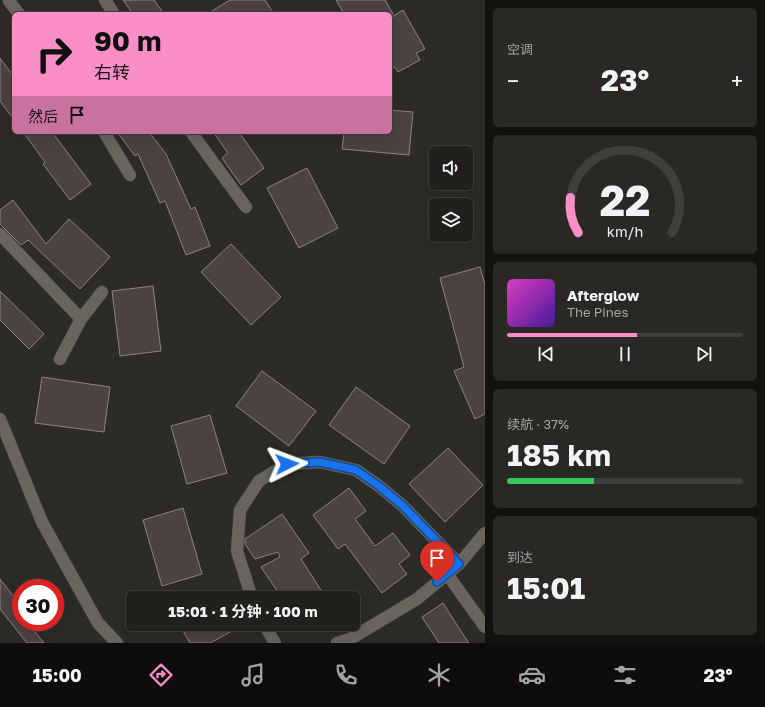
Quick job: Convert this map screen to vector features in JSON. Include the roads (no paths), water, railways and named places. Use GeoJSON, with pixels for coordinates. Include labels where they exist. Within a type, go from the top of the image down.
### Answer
{"type":"FeatureCollection","features":[{"type":"Feature","properties":{"kind":"street"},"geometry":{"type":"LineString","coordinates":[[105,0],[113,12]]}},
{"type":"Feature","properties":{"kind":"street"},"geometry":{"type":"LineString","coordinates":[[7,3],[17,12]]}},
{"type":"Feature","properties":{"kind":"street"},"geometry":{"type":"LineString","coordinates":[[105,134],[130,175]]}},
{"type":"Feature","properties":{"kind":"street"},"geometry":{"type":"LineString","coordinates":[[192,134],[246,207]]}},
{"type":"Feature","properties":{"kind":"street"},"geometry":{"type":"LineString","coordinates":[[0,234],[81,319]]}},
{"type":"Feature","properties":{"kind":"street"},"geometry":{"type":"LineString","coordinates":[[60,359],[81,319],[102,292]]}},
{"type":"Feature","properties":{"kind":"street"},"geometry":{"type":"LineString","coordinates":[[0,419],[42,522],[98,623],[117,643]]}},
{"type":"Feature","properties":{"kind":"street"},"geometry":{"type":"LineString","coordinates":[[250,591],[237,551],[240,510],[259,481],[287,464],[320,462],[356,470],[379,486],[403,506],[459,564]]}},
{"type":"Feature","properties":{"kind":"street"},"geometry":{"type":"LineString","coordinates":[[337,643],[350,639],[417,599],[459,564],[485,533]]}},
{"type":"Feature","properties":{"kind":"street"},"geometry":{"type":"LineString","coordinates":[[447,574],[485,627]]}},
{"type":"Feature","properties":{"kind":"street"},"geometry":{"type":"LineString","coordinates":[[268,631],[275,643]]}}]}
